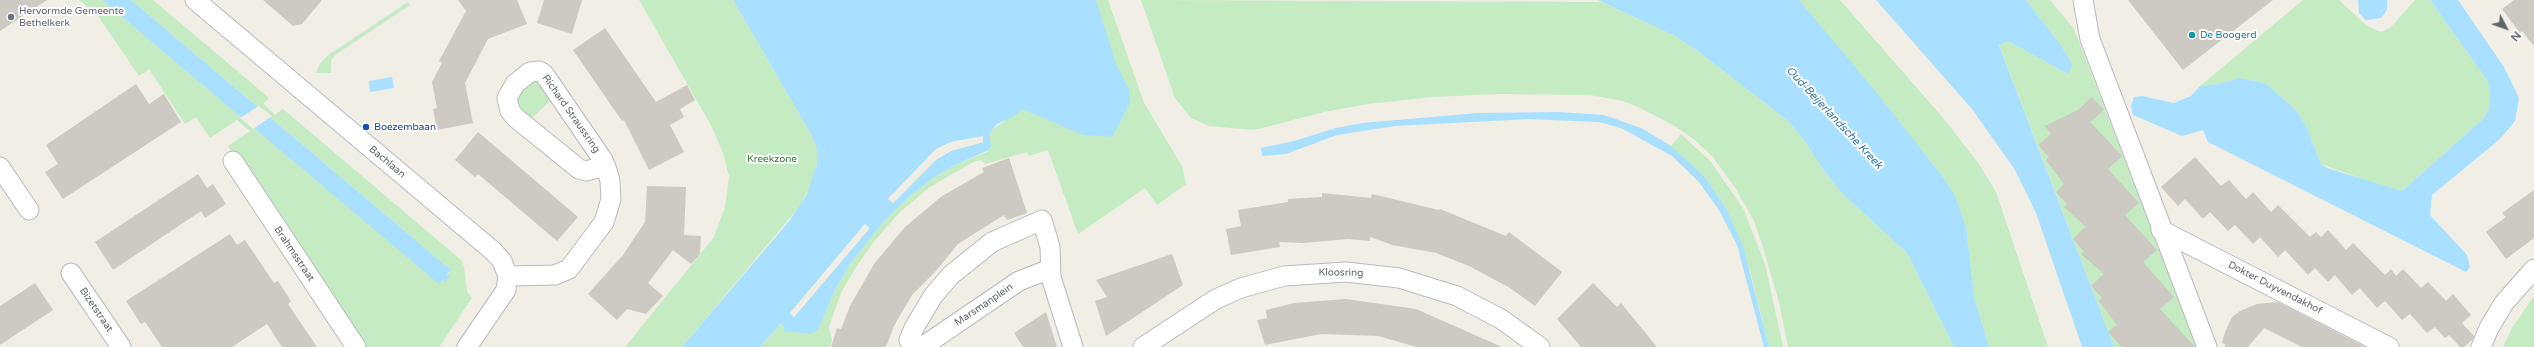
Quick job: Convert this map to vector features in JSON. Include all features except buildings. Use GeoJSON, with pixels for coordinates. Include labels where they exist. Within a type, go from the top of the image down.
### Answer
{"type":"FeatureCollection","features":[{"type":"Feature","properties":{"kind":"street","name":"Bachlaan"},"geometry":{"type":"LineString","coordinates":[[195,0],[493,251],[502,261],[508,276]]}},
{"type":"Feature","properties":{"kind":"street"},"geometry":{"type":"LineString","coordinates":[[2083,0],[2090,39],[2161,230],[2207,347]]}},
{"type":"Feature","properties":{"kind":"street","name":"Richard Straussring"},"geometry":{"type":"LineString","coordinates":[[508,276],[555,275],[572,267],[598,231],[610,206],[611,192],[605,166],[598,152],[544,74],[539,71],[530,72],[515,84],[507,98],[510,111],[516,118],[579,169],[586,171],[605,166]]}},
{"type":"Feature","properties":{"kind":"street","name":"Brahmsstraat"},"geometry":{"type":"LineString","coordinates":[[233,161],[356,347]]}},
{"type":"Feature","properties":{"kind":"street"},"geometry":{"type":"LineString","coordinates":[[0,167],[29,210]]}},
{"type":"Feature","properties":{"kind":"street","name":"Marsmanplein"},"geometry":{"type":"LineString","coordinates":[[1050,269],[1019,281],[920,347],[909,340],[933,296],[962,264],[992,242],[1042,220],[1050,247],[1050,269],[1072,347]]}},
{"type":"Feature","properties":{"kind":"street","name":"Dokter Duyvendakhof"},"geometry":{"type":"LineString","coordinates":[[2161,230],[2389,347]]}},
{"type":"Feature","properties":{"kind":"street"},"geometry":{"type":"LineString","coordinates":[[2481,347],[2489,328],[2504,302],[2534,269]]}},
{"type":"Feature","properties":{"kind":"street","name":"Bizetstraat"},"geometry":{"type":"LineString","coordinates":[[71,272],[121,347]]}},
{"type":"Feature","properties":{"kind":"street","name":"Kloosring"},"geometry":{"type":"LineString","coordinates":[[1143,347],[1216,299],[1241,288],[1284,276],[1346,272],[1399,278],[1452,294],[1488,311],[1540,347]]}},
{"type":"Feature","properties":{"kind":"street"},"geometry":{"type":"LineString","coordinates":[[467,347],[506,290],[508,276]]}},
{"type":"Feature","properties":{"kind":"green space"},"geometry":{"type":"Polygon","coordinates":[[[79,0],[102,0],[439,283],[442,279],[445,282],[450,269],[131,0],[153,0],[268,97],[268,100],[263,103],[275,115],[283,109],[461,260],[464,266],[467,292],[472,298],[439,347],[365,347],[228,146],[250,131],[237,120],[210,138],[196,117],[185,124],[149,69],[139,76],[98,16],[79,0]]]}},
{"type":"Feature","properties":{"kind":"green space","name":"Kreekzone"},"geometry":{"type":"Polygon","coordinates":[[[639,0],[733,0],[811,134],[817,149],[817,164],[812,183],[799,207],[682,347],[625,347],[714,237],[725,207],[729,176],[723,153],[712,127],[639,0]]]}},
{"type":"Feature","properties":{"kind":"green space"},"geometry":{"type":"Polygon","coordinates":[[[990,0],[1108,0],[1144,103],[1182,166],[1186,184],[1157,205],[1145,188],[1078,234],[1048,150],[1029,156],[1027,152],[985,164],[981,160],[975,161],[930,187],[899,213],[872,244],[854,270],[841,293],[829,327],[832,340],[830,347],[760,347],[780,324],[784,327],[784,331],[818,330],[835,290],[849,265],[885,220],[910,196],[933,178],[955,165],[987,152],[991,147],[988,137],[991,130],[1005,121],[990,0]]]}},
{"type":"Feature","properties":{"kind":"green space"},"geometry":{"type":"Polygon","coordinates":[[[1141,0],[1602,2],[1675,36],[1699,52],[1787,120],[1802,137],[1824,171],[1843,194],[1907,253],[1954,347],[1788,347],[1779,302],[1762,244],[1754,221],[1736,189],[1713,157],[1695,140],[1673,125],[1640,108],[1623,101],[1590,95],[1497,94],[1432,97],[1368,104],[1324,112],[1254,130],[1209,126],[1191,118],[1175,98],[1141,0]]]}},
{"type":"Feature","properties":{"kind":"green space"},"geometry":{"type":"Polygon","coordinates":[[[1799,0],[1840,0],[1944,119],[1979,164],[1996,192],[2048,347],[1989,347],[1974,296],[1966,227],[1954,196],[1942,176],[1799,0]]]}},
{"type":"Feature","properties":{"kind":"green space"},"geometry":{"type":"Polygon","coordinates":[[[2026,0],[2050,0],[2074,29],[2197,347],[2114,347],[1999,44],[2008,41],[2068,74],[2060,44],[2026,0]]]}},
{"type":"Feature","properties":{"kind":"green space"},"geometry":{"type":"Polygon","coordinates":[[[2303,0],[2339,0],[2367,26],[2381,32],[2390,28],[2415,0],[2430,0],[2487,80],[2490,91],[2489,109],[2483,119],[2402,191],[2396,191],[2321,164],[2306,126],[2296,110],[2265,83],[2239,78],[2218,84],[2200,86],[2303,0]]]}},
{"type":"Feature","properties":{"kind":"green space"},"geometry":{"type":"Polygon","coordinates":[[[408,2],[410,5],[335,55],[331,61],[331,73],[316,73],[319,65],[327,56],[408,2]]]}},
{"type":"Feature","properties":{"kind":"green space"},"geometry":{"type":"Polygon","coordinates":[[[536,78],[553,98],[530,120],[519,111],[514,96],[536,78]]]}},
{"type":"Feature","properties":{"kind":"green space"},"geometry":{"type":"Polygon","coordinates":[[[1681,134],[1711,162],[1743,208],[1765,264],[1783,347],[1769,347],[1750,270],[1726,208],[1705,177],[1671,146],[1681,134]]]}},
{"type":"Feature","properties":{"kind":"green space"},"geometry":{"type":"Polygon","coordinates":[[[2534,296],[2534,347],[2503,347],[2512,328],[2534,296]]]}},
{"type":"Feature","properties":{"kind":"water"},"geometry":{"type":"Polygon","coordinates":[[[102,0],[131,0],[451,270],[447,274],[450,277],[445,282],[442,280],[439,284],[102,0]]]}},
{"type":"Feature","properties":{"kind":"water"},"geometry":{"type":"Polygon","coordinates":[[[733,0],[1096,0],[1116,64],[1129,89],[1130,103],[1112,137],[1083,135],[1022,109],[1013,117],[997,124],[989,134],[991,147],[989,150],[955,165],[933,178],[910,196],[885,220],[849,265],[835,290],[818,330],[809,334],[784,331],[784,327],[780,324],[760,347],[682,347],[790,220],[807,194],[817,164],[817,149],[811,134],[733,0]],[[983,137],[951,142],[936,149],[888,199],[893,203],[934,161],[951,151],[983,142],[983,137]],[[865,224],[790,313],[794,317],[869,228],[865,224]]]}},
{"type":"Feature","properties":{"kind":"water","name":"Oud-Beijerlandsche Kreek"},"geometry":{"type":"Polygon","coordinates":[[[1598,0],[1799,0],[1877,93],[1942,176],[1955,196],[1966,227],[1974,296],[1989,347],[1954,347],[1907,253],[1843,194],[1824,171],[1802,137],[1787,120],[1699,52],[1675,36],[1598,0]]]}},
{"type":"Feature","properties":{"kind":"water"},"geometry":{"type":"Polygon","coordinates":[[[1876,0],[2026,0],[2060,44],[2072,64],[2068,74],[2008,41],[1999,45],[2114,347],[2082,347],[2036,213],[2015,170],[1972,109],[1876,0]]]}},
{"type":"Feature","properties":{"kind":"water"},"geometry":{"type":"Polygon","coordinates":[[[2358,0],[2387,0],[2387,10],[2381,18],[2366,20],[2359,13],[2358,0]]]}},
{"type":"Feature","properties":{"kind":"water"},"geometry":{"type":"Polygon","coordinates":[[[2430,0],[2458,0],[2504,67],[2519,98],[2515,121],[2500,139],[2432,195],[2430,215],[2467,255],[2470,267],[2466,272],[2208,142],[2203,130],[2182,136],[2133,115],[2131,106],[2134,97],[2142,96],[2174,103],[2191,96],[2200,86],[2218,84],[2239,78],[2265,83],[2296,110],[2306,126],[2321,164],[2327,168],[2402,191],[2483,119],[2489,109],[2490,91],[2487,80],[2430,0]]]}},
{"type":"Feature","properties":{"kind":"water"},"geometry":{"type":"Polygon","coordinates":[[[392,77],[394,88],[370,92],[369,81],[392,77]]]}},
{"type":"Feature","properties":{"kind":"water"},"geometry":{"type":"Polygon","coordinates":[[[1560,112],[1604,115],[1641,128],[1671,146],[1705,177],[1726,208],[1743,246],[1769,347],[1764,347],[1737,245],[1719,210],[1698,181],[1672,156],[1621,128],[1599,122],[1529,119],[1395,126],[1337,135],[1286,154],[1262,156],[1261,148],[1294,141],[1336,128],[1362,123],[1478,113],[1560,112]]]}},
{"type":"Feature","properties":{"kind":"pier"},"geometry":{"type":"Polygon","coordinates":[[[259,106],[272,116],[253,129],[240,118],[259,106]]]}},
{"type":"Feature","properties":{"kind":"pier"},"geometry":{"type":"Polygon","coordinates":[[[983,136],[983,142],[951,151],[938,158],[893,203],[888,199],[936,149],[951,142],[983,136]],[[981,139],[952,144],[937,150],[891,199],[937,156],[981,139]]]}},
{"type":"Feature","properties":{"kind":"pier"},"geometry":{"type":"Polygon","coordinates":[[[865,224],[870,228],[794,317],[790,313],[865,224]],[[865,227],[793,313],[794,314],[867,228],[865,227]]]}},
{"type":"Feature","properties":{"kind":"place","name":"Hervormde Gemeente Bethelkerk"},"geometry":{"type":"Point","coordinates":[11,17]}},
{"type":"Feature","properties":{"kind":"place","name":"De Boogerd"},"geometry":{"type":"Point","coordinates":[2192,35]}},
{"type":"Feature","properties":{"kind":"place","name":"Boezembaan"},"geometry":{"type":"Point","coordinates":[366,127]}}]}
